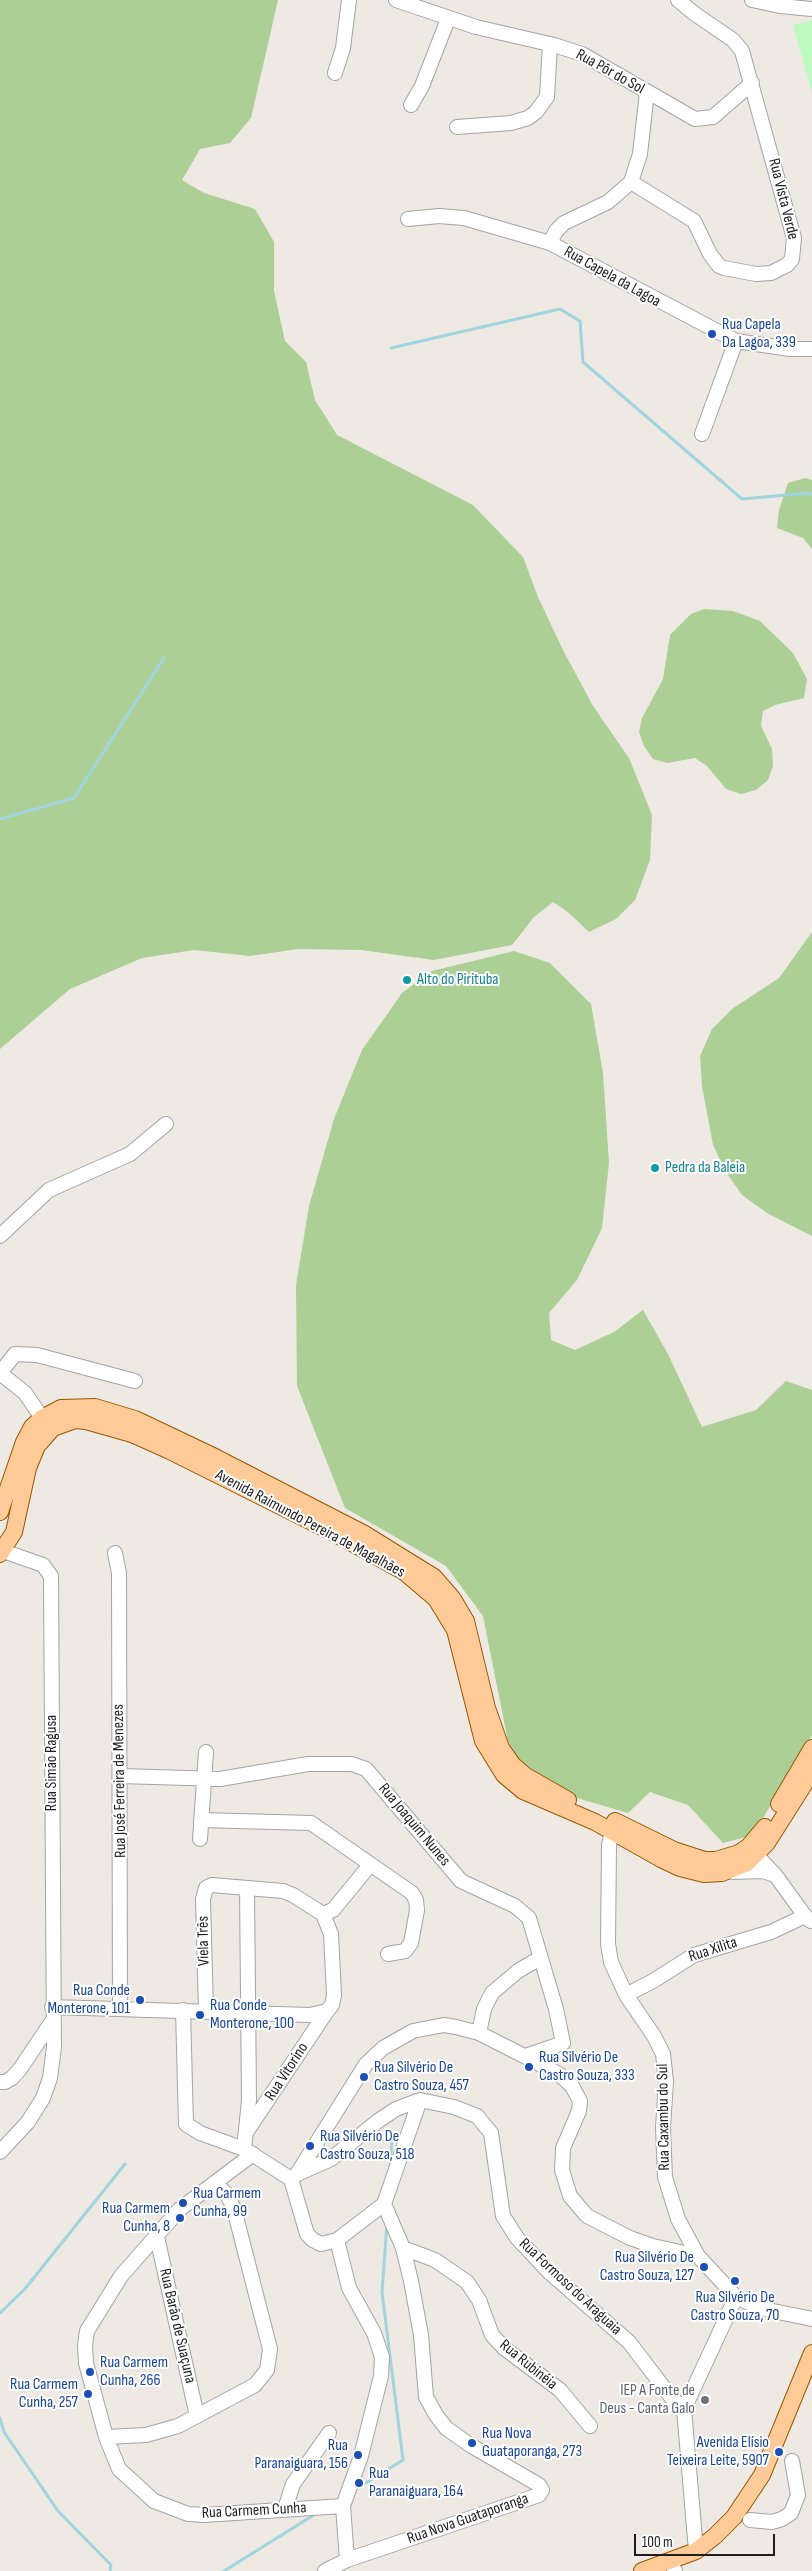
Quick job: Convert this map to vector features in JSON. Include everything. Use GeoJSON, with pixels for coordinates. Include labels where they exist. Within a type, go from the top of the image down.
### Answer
{"type":"FeatureCollection","features":[{"type":"Feature","properties":{"kind":"main road","name":"Avenida Raimundo Pereira de Magalhães"},"geometry":{"type":"LineString","coordinates":[[0,1512],[24,1442],[32,1428],[42,1418],[61,1408],[75,1406],[95,1407],[135,1419],[216,1457],[363,1533],[413,1562],[434,1577],[453,1599],[466,1621],[493,1730],[501,1748],[513,1765],[547,1790],[613,1826],[680,1868],[704,1874],[722,1873],[737,1869],[753,1850],[812,1748]]}},
{"type":"Feature","properties":{"kind":"main road","name":"Avenida Raimundo Pereira de Magalhães"},"geometry":{"type":"LineString","coordinates":[[1,1551],[18,1520],[31,1458],[41,1441],[53,1428],[75,1420],[86,1421],[132,1434],[383,1558],[426,1588],[443,1608],[455,1630],[483,1741],[496,1765],[523,1791],[613,1826]]}},
{"type":"Feature","properties":{"kind":"main road"},"geometry":{"type":"LineString","coordinates":[[0,1521],[6,1496]]}},
{"type":"Feature","properties":{"kind":"main road","name":"Avenida Raimundo Pereira de Magalhães"},"geometry":{"type":"LineString","coordinates":[[613,1826],[624,1816],[631,1818],[695,1857],[716,1860],[739,1854],[767,1843],[812,1772]]}},
{"type":"Feature","properties":{"kind":"main road"},"geometry":{"type":"LineString","coordinates":[[642,2571],[673,2566],[716,2536],[734,2517],[762,2475],[812,2353]]}},
{"type":"Feature","properties":{"kind":"street"},"geometry":{"type":"LineString","coordinates":[[335,73],[346,35],[348,0]]}},
{"type":"Feature","properties":{"kind":"street","name":"Rua Pôr do Sol"},"geometry":{"type":"LineString","coordinates":[[396,0],[448,19],[550,44],[595,60],[695,119],[706,120],[720,112],[752,83]]}},
{"type":"Feature","properties":{"kind":"street","name":"Rua Vista Verde"},"geometry":{"type":"LineString","coordinates":[[631,182],[694,221],[710,254],[719,266],[756,274],[771,273],[787,265],[792,258],[795,242],[752,83],[739,45],[678,0]]}},
{"type":"Feature","properties":{"kind":"street"},"geometry":{"type":"LineString","coordinates":[[752,0],[780,6],[812,9]]}},
{"type":"Feature","properties":{"kind":"street"},"geometry":{"type":"LineString","coordinates":[[412,105],[424,81],[448,19]]}},
{"type":"Feature","properties":{"kind":"street"},"geometry":{"type":"LineString","coordinates":[[456,127],[511,123],[528,118],[536,112],[541,107],[548,90],[550,44]]}},
{"type":"Feature","properties":{"kind":"street"},"geometry":{"type":"LineString","coordinates":[[550,244],[556,231],[564,223],[608,202],[631,182],[640,154],[647,92]]}},
{"type":"Feature","properties":{"kind":"street","name":"Rua Capela da Lagoa"},"geometry":{"type":"LineString","coordinates":[[408,219],[439,216],[464,218],[550,244],[736,341],[807,349]]}},
{"type":"Feature","properties":{"kind":"street"},"geometry":{"type":"LineString","coordinates":[[807,349],[812,337]]}},
{"type":"Feature","properties":{"kind":"street"},"geometry":{"type":"LineString","coordinates":[[702,434],[736,341]]}},
{"type":"Feature","properties":{"kind":"street"},"geometry":{"type":"LineString","coordinates":[[0,1236],[49,1190],[130,1154],[166,1124]]}},
{"type":"Feature","properties":{"kind":"street"},"geometry":{"type":"LineString","coordinates":[[42,1418],[25,1394],[0,1373],[15,1354],[37,1355],[135,1381]]}},
{"type":"Feature","properties":{"kind":"street","name":"Rua Simão Ragusa"},"geometry":{"type":"LineString","coordinates":[[0,2152],[28,2122],[43,2098],[53,2062],[51,1576],[43,1565],[1,1551]]}},
{"type":"Feature","properties":{"kind":"street","name":"Rua José Ferreira de Menezes"},"geometry":{"type":"LineString","coordinates":[[115,1553],[119,1573],[120,2008]]}},
{"type":"Feature","properties":{"kind":"street"},"geometry":{"type":"LineString","coordinates":[[200,1839],[206,1752]]}},
{"type":"Feature","properties":{"kind":"street","name":"Rua Joaquim Nunes"},"geometry":{"type":"LineString","coordinates":[[120,1776],[204,1779],[243,1776],[308,1764],[361,1766],[377,1780],[461,1881],[515,1906],[529,1918],[563,2043],[525,2056]]}},
{"type":"Feature","properties":{"kind":"street"},"geometry":{"type":"LineString","coordinates":[[201,1820],[311,1823],[412,1893],[416,1900],[415,1925],[409,1947],[405,1951],[388,1954]]}},
{"type":"Feature","properties":{"kind":"street","name":"Rua Caxambu do Sul"},"geometry":{"type":"LineString","coordinates":[[613,1826],[609,1844],[608,1944],[611,1962],[626,1995],[654,2036],[663,2054],[666,2080],[663,2128],[665,2177],[678,2219],[698,2256],[736,2297],[763,2309],[812,2319]]}},
{"type":"Feature","properties":{"kind":"street"},"geometry":{"type":"LineString","coordinates":[[753,1850],[776,1876],[808,1919]]}},
{"type":"Feature","properties":{"kind":"street"},"geometry":{"type":"LineString","coordinates":[[249,2152],[247,2132],[247,1888],[283,1891],[294,1895],[323,1914],[332,1910],[370,1864]]}},
{"type":"Feature","properties":{"kind":"street"},"geometry":{"type":"LineString","coordinates":[[722,1873],[757,1871],[776,1876]]}},
{"type":"Feature","properties":{"kind":"street","name":"Viela Três"},"geometry":{"type":"LineString","coordinates":[[206,2011],[203,1899],[206,1888],[212,1884],[247,1888]]}},
{"type":"Feature","properties":{"kind":"street","name":"Rua Vitorino"},"geometry":{"type":"LineString","coordinates":[[247,2132],[332,2005],[334,1986],[331,1934],[323,1914]]}},
{"type":"Feature","properties":{"kind":"street","name":"Rua Xilita"},"geometry":{"type":"LineString","coordinates":[[626,1995],[653,1981],[694,1955],[772,1932],[808,1919]]}},
{"type":"Feature","properties":{"kind":"street"},"geometry":{"type":"LineString","coordinates":[[479,2033],[484,2009],[492,1993],[518,1971],[540,1958]]}},
{"type":"Feature","properties":{"kind":"street"},"geometry":{"type":"LineString","coordinates":[[0,2082],[5,2082],[12,2078],[20,2069],[52,2013],[120,2008],[310,2016],[327,2011]]}},
{"type":"Feature","properties":{"kind":"street"},"geometry":{"type":"LineString","coordinates":[[183,2010],[186,2124],[200,2133],[249,2152],[294,2176]]}},
{"type":"Feature","properties":{"kind":"street"},"geometry":{"type":"LineString","coordinates":[[420,2100],[384,2204],[337,2240],[321,2244],[313,2240],[307,2234],[294,2176],[366,2064],[383,2048],[413,2031],[444,2025],[479,2033],[559,2074],[572,2086],[580,2102],[579,2111],[563,2148],[560,2160],[564,2182],[570,2196],[586,2216],[630,2238],[653,2246],[698,2256]]}},
{"type":"Feature","properties":{"kind":"street"},"geometry":{"type":"LineString","coordinates":[[294,2176],[331,2159],[378,2121],[396,2110],[420,2100]]}},
{"type":"Feature","properties":{"kind":"street","name":"Rua Formoso do Araguaia"},"geometry":{"type":"LineString","coordinates":[[420,2100],[454,2107],[477,2116],[486,2125],[491,2133],[495,2154],[503,2216],[517,2238],[549,2272],[628,2342],[666,2390],[684,2409]]}},
{"type":"Feature","properties":{"kind":"street","name":"Rua Carmem Cunha"},"geometry":{"type":"LineString","coordinates":[[249,2152],[214,2183],[180,2209],[157,2237],[120,2276],[87,2331],[84,2346],[86,2363],[106,2437],[119,2469],[154,2501],[171,2509],[204,2515],[343,2506]]}},
{"type":"Feature","properties":{"kind":"street"},"geometry":{"type":"LineString","coordinates":[[106,2437],[156,2434],[178,2426],[254,2386],[266,2374],[270,2360],[270,2349],[256,2289],[234,2209],[227,2194],[214,2183]]}},
{"type":"Feature","properties":{"kind":"street","name":"Rua Nova Guataporanga"},"geometry":{"type":"LineString","coordinates":[[325,2571],[347,2560],[539,2495],[542,2490],[539,2485],[470,2445],[446,2428],[426,2397],[418,2311],[403,2248],[384,2204]]}},
{"type":"Feature","properties":{"kind":"street","name":"Rua Barão de Suaçuna"},"geometry":{"type":"LineString","coordinates":[[157,2237],[197,2416]]}},
{"type":"Feature","properties":{"kind":"street"},"geometry":{"type":"LineString","coordinates":[[337,2240],[349,2288],[374,2333],[382,2357],[381,2376],[361,2456],[343,2506],[347,2560]]}},
{"type":"Feature","properties":{"kind":"street","name":"Rua Rubinéia"},"geometry":{"type":"LineString","coordinates":[[403,2248],[435,2260],[467,2282],[479,2300],[492,2335],[504,2348],[560,2390],[590,2426]]}},
{"type":"Feature","properties":{"kind":"street"},"geometry":{"type":"LineString","coordinates":[[696,2551],[684,2409],[736,2297]]}},
{"type":"Feature","properties":{"kind":"street"},"geometry":{"type":"LineString","coordinates":[[284,2509],[293,2484],[329,2433]]}},
{"type":"Feature","properties":{"kind":"street"},"geometry":{"type":"LineString","coordinates":[[750,2520],[772,2522],[782,2519],[791,2513],[798,2496],[792,2461]]}},
{"type":"Feature","properties":{"kind":"green space"},"geometry":{"type":"Polygon","coordinates":[[[0,0],[278,0],[251,118],[230,143],[200,149],[182,180],[204,193],[255,209],[274,242],[274,291],[285,341],[306,362],[315,400],[337,435],[473,505],[523,557],[538,597],[563,650],[593,706],[629,758],[652,815],[650,860],[635,900],[616,919],[589,932],[569,913],[553,902],[534,917],[512,945],[434,960],[361,950],[298,949],[250,956],[194,950],[142,958],[70,989],[0,1049],[0,0]]]}},
{"type":"Feature","properties":{"kind":"green space"},"geometry":{"type":"Polygon","coordinates":[[[812,20],[812,93],[793,25],[812,20]]]}},
{"type":"Feature","properties":{"kind":"green space"},"geometry":{"type":"Polygon","coordinates":[[[805,478],[812,480],[812,549],[803,538],[777,528],[779,510],[788,483],[805,478]]]}},
{"type":"Feature","properties":{"kind":"green space"},"geometry":{"type":"Polygon","coordinates":[[[704,609],[733,611],[760,621],[793,653],[807,679],[804,698],[775,705],[763,711],[761,726],[772,749],[773,766],[768,780],[756,790],[741,794],[726,789],[707,766],[695,758],[667,763],[653,759],[644,746],[639,732],[642,718],[663,679],[670,635],[691,614],[704,609]]]}},
{"type":"Feature","properties":{"kind":"green space"},"geometry":{"type":"Polygon","coordinates":[[[812,932],[812,1236],[767,1213],[742,1195],[726,1172],[713,1145],[702,1086],[700,1056],[712,1029],[732,1009],[779,978],[812,932]]]}},
{"type":"Feature","properties":{"kind":"green space"},"geometry":{"type":"Polygon","coordinates":[[[514,951],[550,963],[591,1004],[603,1073],[609,1163],[602,1228],[577,1280],[549,1313],[551,1340],[575,1350],[614,1332],[643,1310],[668,1354],[702,1427],[756,1410],[786,1381],[812,1390],[812,1735],[753,1835],[723,1843],[688,1805],[650,1792],[628,1813],[570,1796],[524,1767],[508,1741],[483,1616],[446,1566],[345,1508],[297,1386],[296,1285],[309,1206],[334,1119],[362,1050],[402,993],[432,971],[514,951]]]}},
{"type":"Feature","properties":{"kind":"waterway"},"geometry":{"type":"LineString","coordinates":[[391,348],[560,309],[580,321],[583,362],[742,499],[809,493],[812,495]]}},
{"type":"Feature","properties":{"kind":"waterway"},"geometry":{"type":"LineString","coordinates":[[0,819],[74,798],[164,658]]}},
{"type":"Feature","properties":{"kind":"waterway"},"geometry":{"type":"LineString","coordinates":[[390,2169],[392,2137]]}},
{"type":"Feature","properties":{"kind":"waterway"},"geometry":{"type":"LineString","coordinates":[[0,2313],[24,2290],[125,2164]]}},
{"type":"Feature","properties":{"kind":"waterway"},"geometry":{"type":"LineString","coordinates":[[354,2490],[403,2460],[382,2292],[387,2223]]}},
{"type":"Feature","properties":{"kind":"waterway"},"geometry":{"type":"LineString","coordinates":[[0,2418],[4,2432],[58,2511],[111,2565],[110,2571]]}},
{"type":"Feature","properties":{"kind":"waterway"},"geometry":{"type":"LineString","coordinates":[[224,2571],[317,2513]]}},
{"type":"Feature","properties":{"kind":"place","name":"Rua Capela Da Lagoa, 339"},"geometry":{"type":"Point","coordinates":[712,334]}},
{"type":"Feature","properties":{"kind":"place","name":"Alto do Pirituba"},"geometry":{"type":"Point","coordinates":[407,980]}},
{"type":"Feature","properties":{"kind":"place","name":"Pedra da Baleia"},"geometry":{"type":"Point","coordinates":[655,1168]}},
{"type":"Feature","properties":{"kind":"place","name":"Rua Conde Monterone, 101"},"geometry":{"type":"Point","coordinates":[140,2000]}},
{"type":"Feature","properties":{"kind":"place","name":"Rua Conde Monterone, 100"},"geometry":{"type":"Point","coordinates":[200,2015]}},
{"type":"Feature","properties":{"kind":"place","name":"Rua Silvério De Castro Souza, 333"},"geometry":{"type":"Point","coordinates":[529,2067]}},
{"type":"Feature","properties":{"kind":"place","name":"Rua Silvério De Castro Souza, 457"},"geometry":{"type":"Point","coordinates":[364,2077]}},
{"type":"Feature","properties":{"kind":"place","name":"Rua Silvério De Castro Souza, 518"},"geometry":{"type":"Point","coordinates":[310,2146]}},
{"type":"Feature","properties":{"kind":"place","name":"Rua Carmem Cunha, 99"},"geometry":{"type":"Point","coordinates":[183,2203]}},
{"type":"Feature","properties":{"kind":"place","name":"Rua Carmem Cunha, 8"},"geometry":{"type":"Point","coordinates":[180,2218]}},
{"type":"Feature","properties":{"kind":"place","name":"Rua Silvério De Castro Souza, 127"},"geometry":{"type":"Point","coordinates":[704,2267]}},
{"type":"Feature","properties":{"kind":"place","name":"Rua Silvério De Castro Souza, 70"},"geometry":{"type":"Point","coordinates":[735,2281]}},
{"type":"Feature","properties":{"kind":"place","name":"Rua Carmem Cunha, 266"},"geometry":{"type":"Point","coordinates":[90,2372]}},
{"type":"Feature","properties":{"kind":"place","name":"Rua Carmem Cunha, 257"},"geometry":{"type":"Point","coordinates":[88,2394]}},
{"type":"Feature","properties":{"kind":"place","name":"IEP A Fonte de Deus - Canta Galo"},"geometry":{"type":"Point","coordinates":[705,2400]}},
{"type":"Feature","properties":{"kind":"place","name":"Rua Nova Guataporanga, 273"},"geometry":{"type":"Point","coordinates":[472,2443]}},
{"type":"Feature","properties":{"kind":"place","name":"Avenida Elísio Teixeira Leite, 5907"},"geometry":{"type":"Point","coordinates":[779,2452]}},
{"type":"Feature","properties":{"kind":"place","name":"Rua Paranaiguara, 156"},"geometry":{"type":"Point","coordinates":[358,2455]}},
{"type":"Feature","properties":{"kind":"place","name":"Rua Paranaiguara, 164"},"geometry":{"type":"Point","coordinates":[359,2483]}}]}
